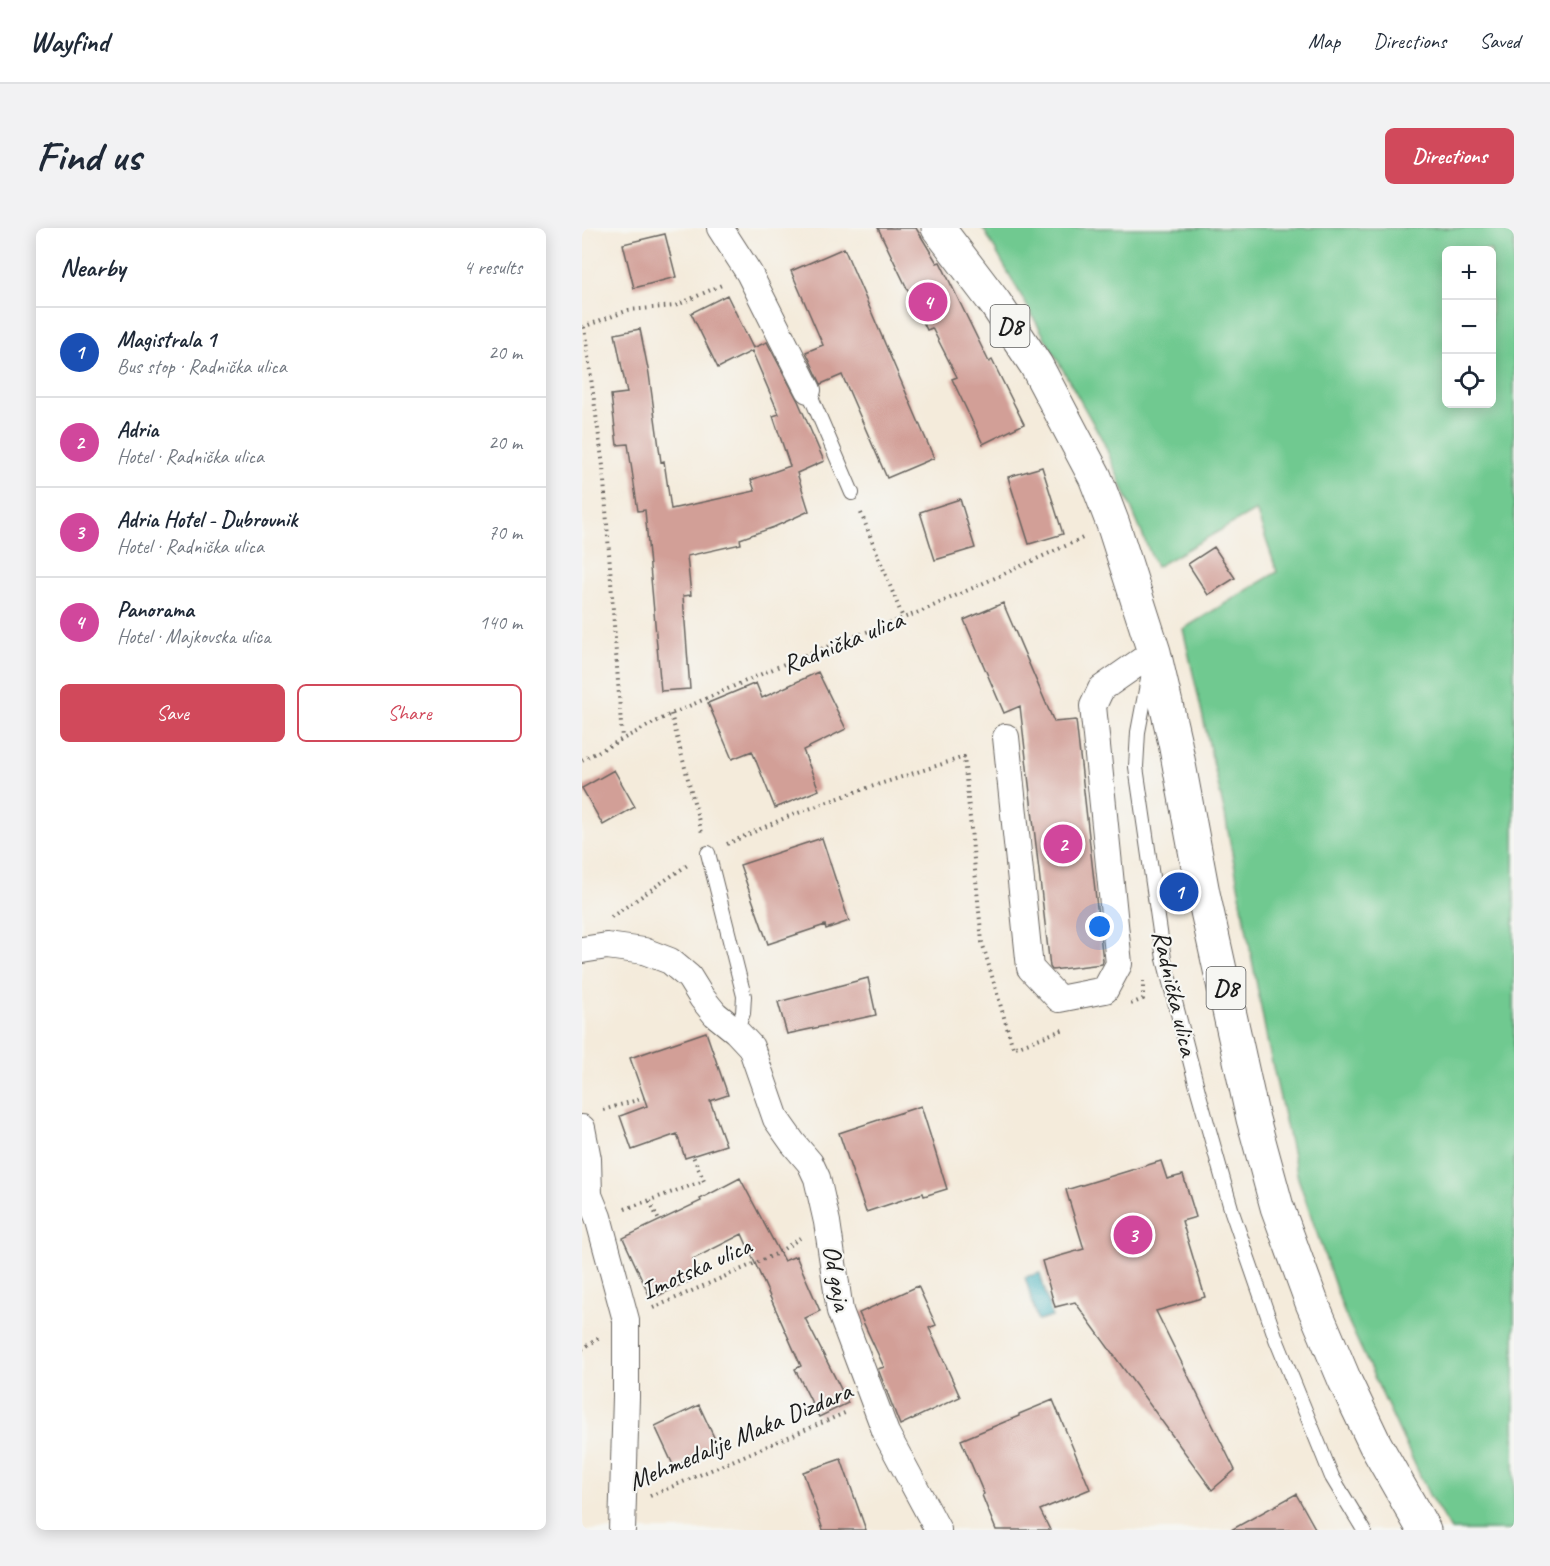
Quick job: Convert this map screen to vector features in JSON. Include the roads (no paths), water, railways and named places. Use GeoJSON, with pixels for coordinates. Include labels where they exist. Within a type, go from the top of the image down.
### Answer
{"type":"FeatureCollection","features":[{"type":"Feature","properties":{"kind":"main road","name":"D8"},"geometry":{"type":"LineString","coordinates":[[938,228],[996,303],[1036,365],[1095,477],[1113,524],[1154,652],[1175,743],[1203,893],[1253,1119],[1277,1207],[1312,1303],[1345,1382],[1375,1443],[1424,1530]]}},
{"type":"Feature","properties":{"kind":"street"},"geometry":{"type":"LineString","coordinates":[[720,228],[749,273],[808,390]]}},
{"type":"Feature","properties":{"kind":"street","name":"Radnička ulica"},"geometry":{"type":"LineString","coordinates":[[1006,737],[1030,968],[1059,999],[1105,990],[1119,964],[1093,706],[1101,689],[1154,652]]}},
{"type":"Feature","properties":{"kind":"street","name":"Od gaja"},"geometry":{"type":"LineString","coordinates":[[582,950],[608,946],[644,951],[670,961],[689,977],[715,1014],[751,1047],[776,1119],[810,1163],[817,1178],[827,1222],[840,1311],[886,1433],[938,1530]]}},
{"type":"Feature","properties":{"kind":"street"},"geometry":{"type":"LineString","coordinates":[[587,1120],[590,1200],[626,1320],[622,1519]]}},
{"type":"Feature","properties":{"kind":"lane"},"geometry":{"type":"LineString","coordinates":[[808,390],[852,493]]}},
{"type":"Feature","properties":{"kind":"lane","name":"Radnička ulica"},"geometry":{"type":"LineString","coordinates":[[1154,652],[1138,732],[1136,767],[1164,959],[1232,1212],[1272,1328],[1332,1477],[1364,1530]]}},
{"type":"Feature","properties":{"kind":"lane"},"geometry":{"type":"LineString","coordinates":[[708,853],[744,996],[743,1013],[736,1031]]}},
{"type":"Feature","properties":{"kind":"water"},"geometry":{"type":"Polygon","coordinates":[[[1040,1273],[1052,1317],[1038,1321],[1025,1277],[1040,1273]]]}},
{"type":"Feature","properties":{"kind":"place","name":"Panorama"},"geometry":{"type":"Point","coordinates":[928,302]}},
{"type":"Feature","properties":{"kind":"place","name":"Adria"},"geometry":{"type":"Point","coordinates":[1063,844]}},
{"type":"Feature","properties":{"kind":"place","name":"Magistrala 1"},"geometry":{"type":"Point","coordinates":[1179,892]}},
{"type":"Feature","properties":{"kind":"place","name":"Adria Hotel - Dubrovnik"},"geometry":{"type":"Point","coordinates":[1133,1235]}}]}
